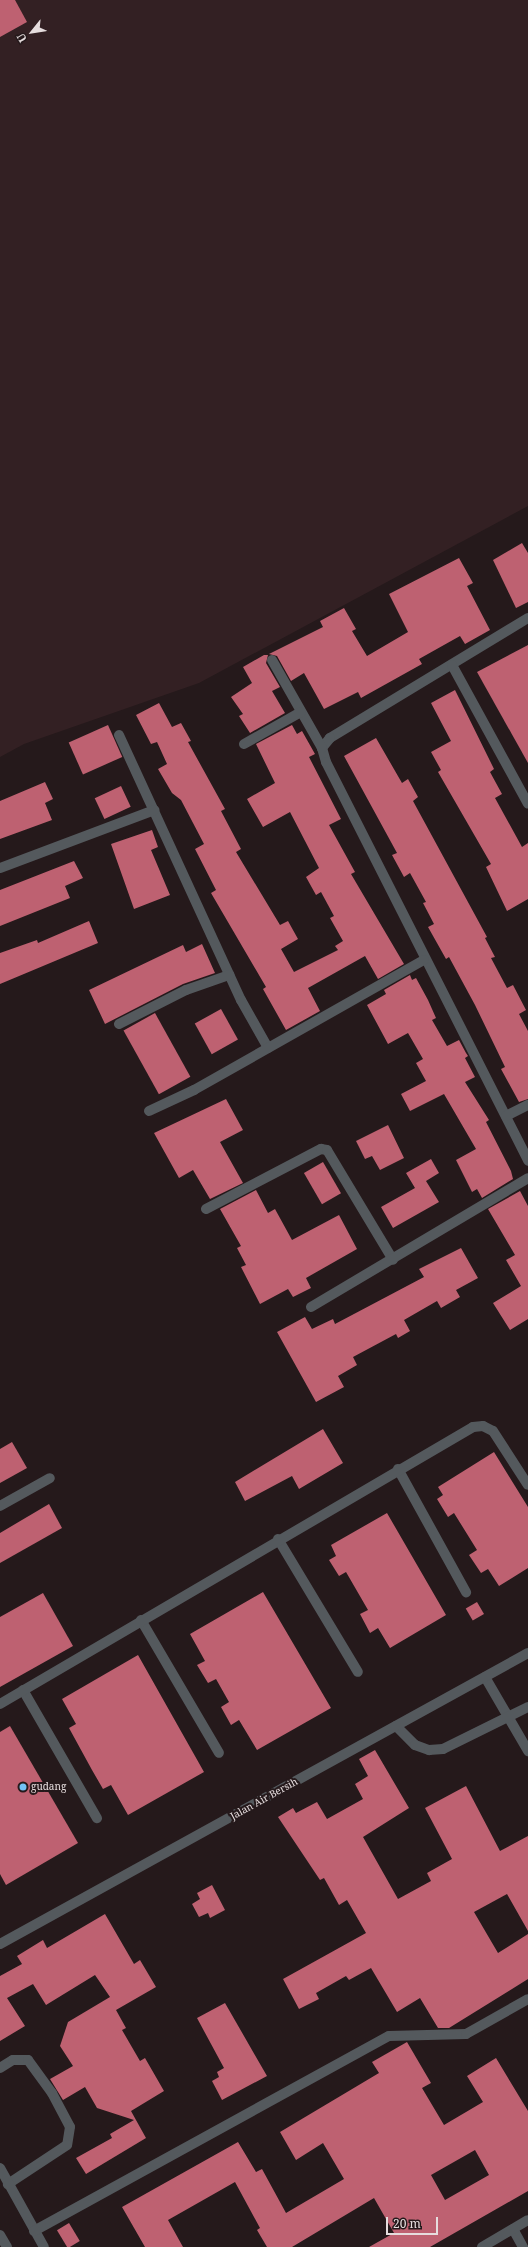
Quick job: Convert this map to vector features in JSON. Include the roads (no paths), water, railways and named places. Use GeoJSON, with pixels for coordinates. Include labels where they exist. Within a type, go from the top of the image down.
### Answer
{"type":"FeatureCollection","features":[{"type":"Feature","properties":{"kind":"street"},"geometry":{"type":"LineString","coordinates":[[322,748],[330,738],[528,618]]}},
{"type":"Feature","properties":{"kind":"street"},"geometry":{"type":"LineString","coordinates":[[272,660],[322,748],[326,762],[424,960],[528,1161]]}},
{"type":"Feature","properties":{"kind":"street"},"geometry":{"type":"LineString","coordinates":[[452,665],[528,804]]}},
{"type":"Feature","properties":{"kind":"street"},"geometry":{"type":"LineString","coordinates":[[244,744],[301,712]]}},
{"type":"Feature","properties":{"kind":"street"},"geometry":{"type":"LineString","coordinates":[[119,736],[129,763],[154,810],[229,975],[268,1048]]}},
{"type":"Feature","properties":{"kind":"street"},"geometry":{"type":"LineString","coordinates":[[0,868],[154,810]]}},
{"type":"Feature","properties":{"kind":"street"},"geometry":{"type":"LineString","coordinates":[[149,1111],[194,1090],[424,960]]}},
{"type":"Feature","properties":{"kind":"street"},"geometry":{"type":"LineString","coordinates":[[119,1024],[186,990],[229,975]]}},
{"type":"Feature","properties":{"kind":"street"},"geometry":{"type":"LineString","coordinates":[[506,1116],[528,1105]]}},
{"type":"Feature","properties":{"kind":"street"},"geometry":{"type":"LineString","coordinates":[[206,1209],[321,1149],[327,1150],[393,1260]]}},
{"type":"Feature","properties":{"kind":"street"},"geometry":{"type":"LineString","coordinates":[[311,1307],[393,1260],[528,1178]]}},
{"type":"Feature","properties":{"kind":"street"},"geometry":{"type":"LineString","coordinates":[[0,1704],[456,1434],[483,1426],[493,1431],[528,1485]]}},
{"type":"Feature","properties":{"kind":"street"},"geometry":{"type":"LineString","coordinates":[[398,1469],[466,1592]]}},
{"type":"Feature","properties":{"kind":"street"},"geometry":{"type":"LineString","coordinates":[[0,1506],[50,1478]]}},
{"type":"Feature","properties":{"kind":"street"},"geometry":{"type":"LineString","coordinates":[[278,1539],[358,1672]]}},
{"type":"Feature","properties":{"kind":"street"},"geometry":{"type":"LineString","coordinates":[[141,1620],[219,1753]]}},
{"type":"Feature","properties":{"kind":"street","name":"Jalan Air Bersih"},"geometry":{"type":"LineString","coordinates":[[0,1944],[528,1653]]}},
{"type":"Feature","properties":{"kind":"street"},"geometry":{"type":"LineString","coordinates":[[485,1677],[528,1751]]}},
{"type":"Feature","properties":{"kind":"street"},"geometry":{"type":"LineString","coordinates":[[23,1690],[96,1818]]}},
{"type":"Feature","properties":{"kind":"street"},"geometry":{"type":"LineString","coordinates":[[396,1726],[415,1745],[429,1750],[460,1743],[528,1707]]}},
{"type":"Feature","properties":{"kind":"street"},"geometry":{"type":"LineString","coordinates":[[34,2231],[389,2036],[466,2034],[528,1999]]}},
{"type":"Feature","properties":{"kind":"street"},"geometry":{"type":"LineString","coordinates":[[0,2068],[13,2060],[28,2060],[48,2086],[70,2127],[67,2145],[8,2184]]}},
{"type":"Feature","properties":{"kind":"street"},"geometry":{"type":"LineString","coordinates":[[0,2168],[44,2247]]}},
{"type":"Feature","properties":{"kind":"street"},"geometry":{"type":"LineString","coordinates":[[482,2247],[528,2220]]}},
{"type":"Feature","properties":{"kind":"street"},"geometry":{"type":"LineString","coordinates":[[513,2229],[523,2247]]}},
{"type":"Feature","properties":{"kind":"street"},"geometry":{"type":"LineString","coordinates":[[0,2235],[7,2247]]}},
{"type":"Feature","properties":{"kind":"place","name":"gudang"},"geometry":{"type":"Point","coordinates":[23,1787]}}]}
